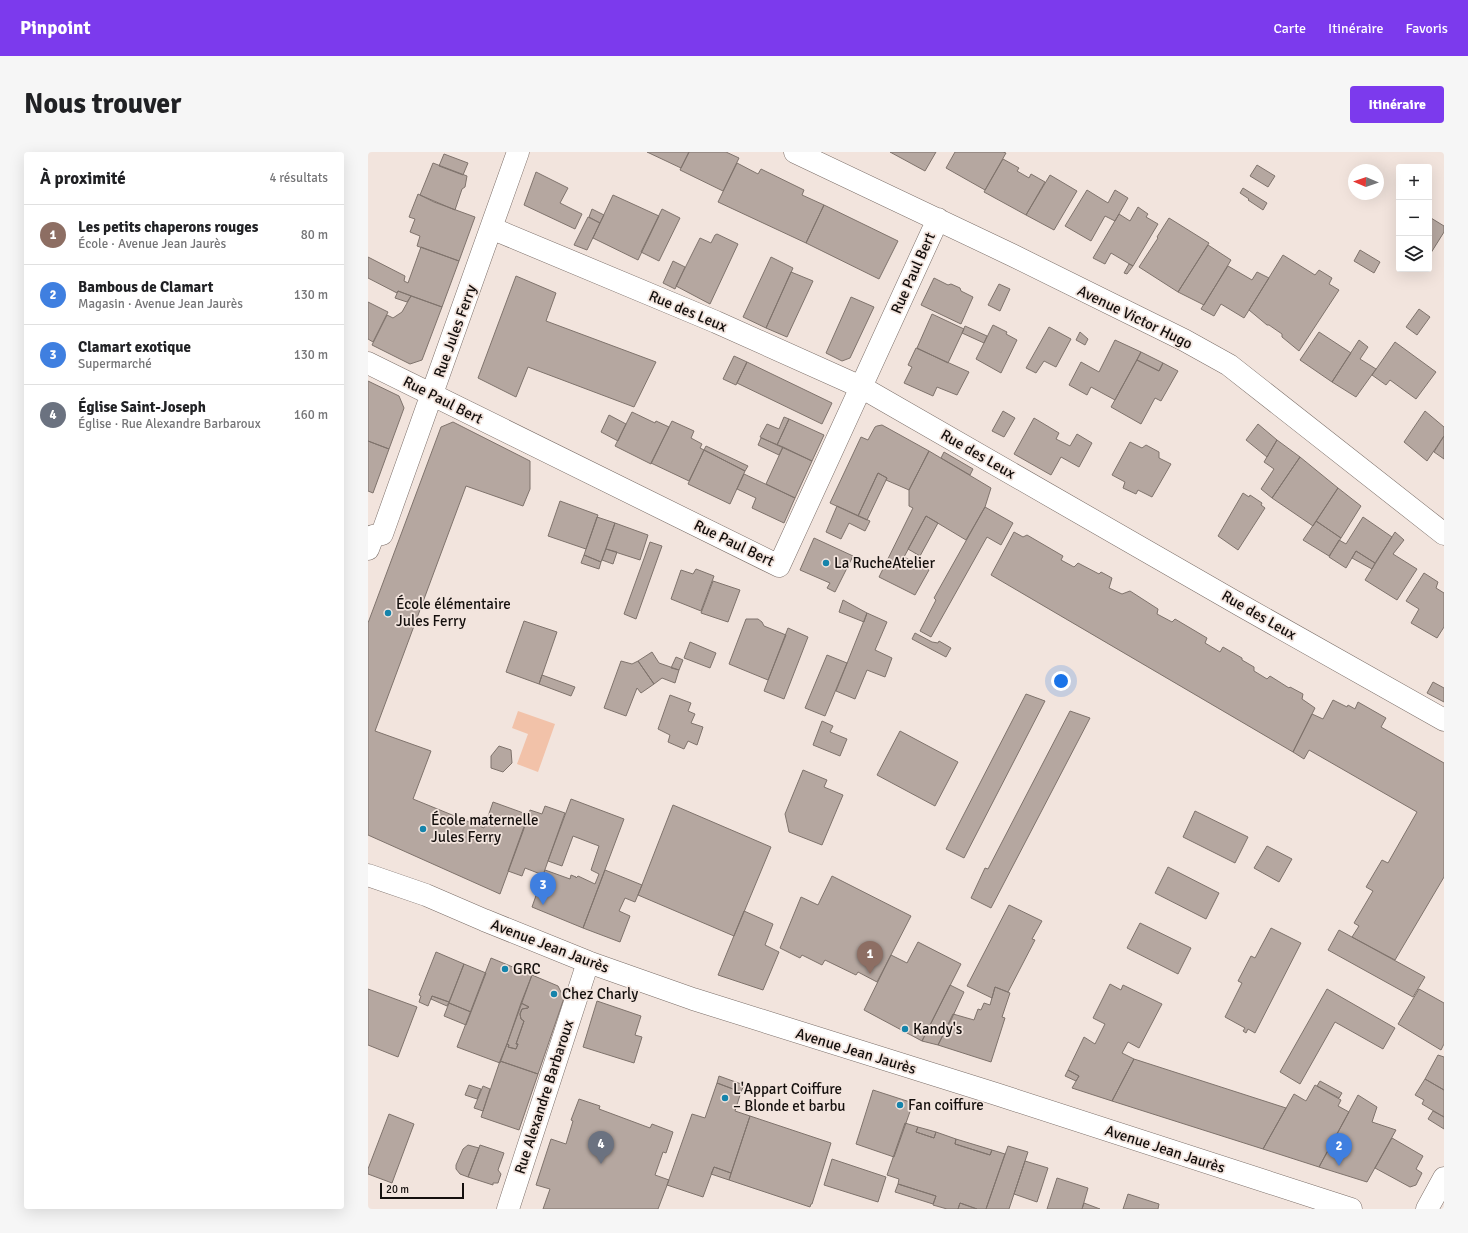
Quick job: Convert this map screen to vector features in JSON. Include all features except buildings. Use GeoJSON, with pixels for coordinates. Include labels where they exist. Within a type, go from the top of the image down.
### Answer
{"type":"FeatureCollection","features":[{"type":"Feature","properties":{"kind":"street","name":"Rue Jules Ferry"},"geometry":{"type":"LineString","coordinates":[[368,549],[373,536],[382,534],[518,152]]}},
{"type":"Feature","properties":{"kind":"street","name":"Avenue Victor Hugo"},"geometry":{"type":"LineString","coordinates":[[795,152],[938,219],[1184,340],[1229,365],[1444,534]]}},
{"type":"Feature","properties":{"kind":"street","name":"Rue Paul Bert"},"geometry":{"type":"LineString","coordinates":[[368,363],[779,566],[938,219]]}},
{"type":"Feature","properties":{"kind":"street","name":"Rue des Leux"},"geometry":{"type":"LineString","coordinates":[[491,228],[716,322],[861,387],[1444,720]]}},
{"type":"Feature","properties":{"kind":"street","name":"Avenue Jean Jaurès"},"geometry":{"type":"LineString","coordinates":[[368,875],[426,895],[588,962],[701,1002],[996,1094],[1351,1209]]}},
{"type":"Feature","properties":{"kind":"street","name":"Rue Alexandre Barbaroux"},"geometry":{"type":"LineString","coordinates":[[508,1209],[588,962]]}},
{"type":"Feature","properties":{"kind":"street"},"geometry":{"type":"LineString","coordinates":[[1427,1209],[1444,1178]]}},
{"type":"Feature","properties":{"kind":"shaded area"},"geometry":{"type":"Polygon","coordinates":[[[518,711],[555,724],[538,772],[517,764],[528,734],[512,728],[518,711]]]}},
{"type":"Feature","properties":{"kind":"place","name":"La RucheAtelier"},"geometry":{"type":"Point","coordinates":[826,563]}},
{"type":"Feature","properties":{"kind":"place","name":"École élémentaire Jules Ferry"},"geometry":{"type":"Point","coordinates":[388,613]}},
{"type":"Feature","properties":{"kind":"place","name":"École maternelle Jules Ferry"},"geometry":{"type":"Point","coordinates":[423,829]}},
{"type":"Feature","properties":{"kind":"place","name":"Clamart exotique"},"geometry":{"type":"Point","coordinates":[543,905]}},
{"type":"Feature","properties":{"kind":"place","name":"GRC"},"geometry":{"type":"Point","coordinates":[505,969]}},
{"type":"Feature","properties":{"kind":"place","name":"Les petits chaperons rouges"},"geometry":{"type":"Point","coordinates":[870,974]}},
{"type":"Feature","properties":{"kind":"place","name":"Chez Charly"},"geometry":{"type":"Point","coordinates":[554,994]}},
{"type":"Feature","properties":{"kind":"place","name":"Kandy's"},"geometry":{"type":"Point","coordinates":[905,1029]}},
{"type":"Feature","properties":{"kind":"place","name":"L'Appart Coiffure – Blonde et barbu"},"geometry":{"type":"Point","coordinates":[725,1098]}},
{"type":"Feature","properties":{"kind":"place","name":"Fan coiffure"},"geometry":{"type":"Point","coordinates":[900,1105]}},
{"type":"Feature","properties":{"kind":"place","name":"Église Saint-Joseph"},"geometry":{"type":"Point","coordinates":[601,1164]}},
{"type":"Feature","properties":{"kind":"place","name":"Bambous de Clamart"},"geometry":{"type":"Point","coordinates":[1339,1166]}}]}
